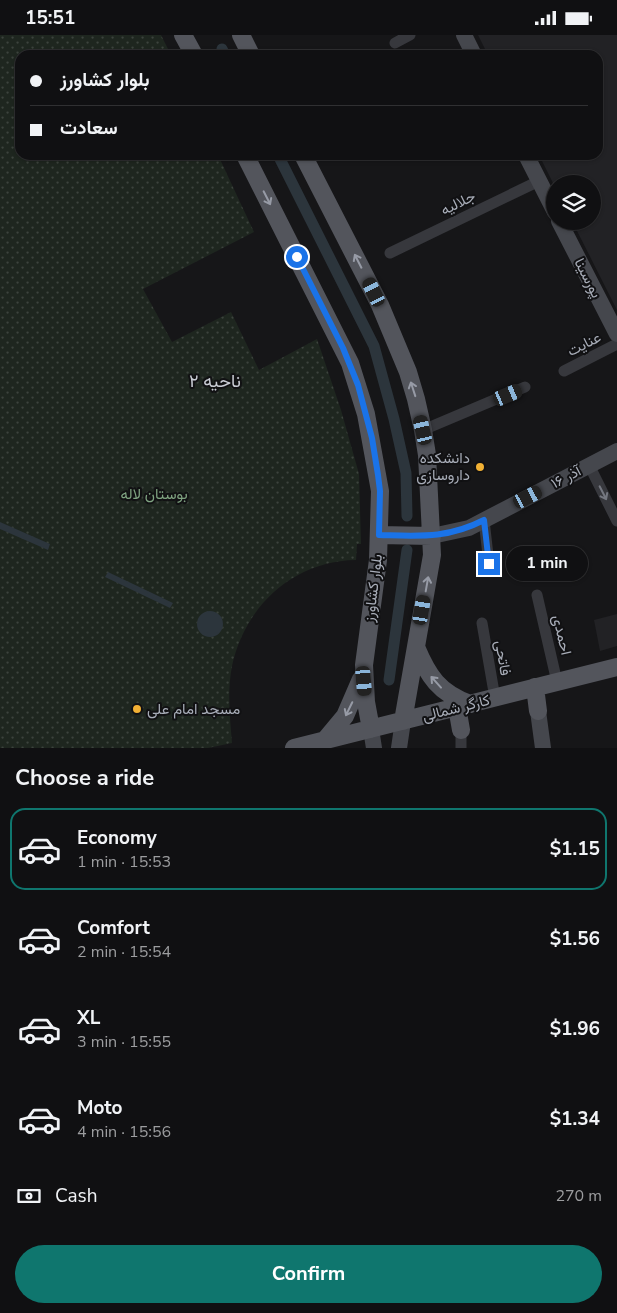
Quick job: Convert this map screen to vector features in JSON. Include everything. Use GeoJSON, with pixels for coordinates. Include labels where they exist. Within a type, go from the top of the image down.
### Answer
{"type":"FeatureCollection","features":[{"type":"Feature","properties":{"kind":"main road"},"geometry":{"type":"LineString","coordinates":[[241,35],[248,50]]}},
{"type":"Feature","properties":{"kind":"main road","name":"بلوار کشاورز"},"geometry":{"type":"LineString","coordinates":[[248,160],[350,363],[372,438],[380,491],[378,560],[364,671],[366,702],[372,738]]}},
{"type":"Feature","properties":{"kind":"main road"},"geometry":{"type":"LineString","coordinates":[[306,160],[380,305],[408,372],[423,430],[427,455],[432,555],[403,721]]}},
{"type":"Feature","properties":{"kind":"main road"},"geometry":{"type":"LineString","coordinates":[[379,535],[432,536]]}},
{"type":"Feature","properties":{"kind":"main road"},"geometry":{"type":"LineString","coordinates":[[416,647],[424,667],[440,688],[464,706],[461,730]]}},
{"type":"Feature","properties":{"kind":"main road","name":"کارگر شمالی"},"geometry":{"type":"LineString","coordinates":[[294,748],[372,738],[403,721],[617,667]]}},
{"type":"Feature","properties":{"kind":"main road"},"geometry":{"type":"LineString","coordinates":[[328,744],[349,710],[364,671]]}},
{"type":"Feature","properties":{"kind":"main road"},"geometry":{"type":"LineString","coordinates":[[536,687],[538,711]]}},
{"type":"Feature","properties":{"kind":"street"},"geometry":{"type":"LineString","coordinates":[[395,43],[410,35]]}},
{"type":"Feature","properties":{"kind":"street"},"geometry":{"type":"LineString","coordinates":[[464,35],[472,50]]}},
{"type":"Feature","properties":{"kind":"street"},"geometry":{"type":"LineString","coordinates":[[528,160],[546,195]]}},
{"type":"Feature","properties":{"kind":"street","name":"جلالیه"},"geometry":{"type":"LineString","coordinates":[[390,253],[539,181]]}},
{"type":"Feature","properties":{"kind":"street","name":"پورسینا"},"geometry":{"type":"LineString","coordinates":[[565,230],[617,334]]}},
{"type":"Feature","properties":{"kind":"street","name":"عنایت"},"geometry":{"type":"LineString","coordinates":[[564,371],[617,344]]}},
{"type":"Feature","properties":{"kind":"street"},"geometry":{"type":"LineString","coordinates":[[423,430],[525,387]]}},
{"type":"Feature","properties":{"kind":"street","name":"۱۶ آذر"},"geometry":{"type":"LineString","coordinates":[[432,536],[469,528],[617,451]]}},
{"type":"Feature","properties":{"kind":"street"},"geometry":{"type":"LineString","coordinates":[[589,465],[617,521]]}},
{"type":"Feature","properties":{"kind":"street"},"geometry":{"type":"LineString","coordinates":[[484,520],[489,564]]}},
{"type":"Feature","properties":{"kind":"street","name":"احمدی"},"geometry":{"type":"LineString","coordinates":[[537,595],[557,682]]}},
{"type":"Feature","properties":{"kind":"street","name":"فاتحی"},"geometry":{"type":"LineString","coordinates":[[482,623],[495,698]]}},
{"type":"Feature","properties":{"kind":"street"},"geometry":{"type":"LineString","coordinates":[[538,711],[543,748]]}},
{"type":"Feature","properties":{"kind":"street"},"geometry":{"type":"LineString","coordinates":[[399,748],[403,721]]}},
{"type":"Feature","properties":{"kind":"street"},"geometry":{"type":"LineString","coordinates":[[461,730],[461,748]]}},
{"type":"Feature","properties":{"kind":"shaded area"},"geometry":{"type":"Polygon","coordinates":[[[478,35],[617,35],[617,310],[577,230],[601,230],[601,175],[549,175],[542,160],[603,160],[603,50],[486,50],[478,35]]]}},
{"type":"Feature","properties":{"kind":"shaded area"},"geometry":{"type":"Polygon","coordinates":[[[0,522],[50,544],[48,550],[0,529],[0,522]]]}},
{"type":"Feature","properties":{"kind":"shaded area"},"geometry":{"type":"Polygon","coordinates":[[[108,572],[173,603],[170,608],[105,577],[108,572]]]}},
{"type":"Feature","properties":{"kind":"shaded area"},"geometry":{"type":"Polygon","coordinates":[[[210,611],[219,615],[223,624],[219,633],[210,637],[201,633],[197,624],[201,615],[210,611]]]}},
{"type":"Feature","properties":{"kind":"shaded area"},"geometry":{"type":"Polygon","coordinates":[[[617,614],[617,646],[600,651],[594,620],[617,614]]]}},
{"type":"Feature","properties":{"kind":"green space","name":"بوستان لاله"},"geometry":{"type":"Polygon","coordinates":[[[0,35],[161,35],[168,50],[15,50],[15,160],[220,160],[254,232],[143,289],[172,342],[231,312],[259,370],[317,339],[341,410],[359,474],[361,544],[357,544],[356,560],[333,562],[293,578],[275,591],[260,606],[248,624],[238,644],[230,675],[229,704],[232,743],[208,748],[0,748],[0,35]]]}},
{"type":"Feature","properties":{"kind":"waterway"},"geometry":{"type":"LineString","coordinates":[[281,160],[374,346],[394,419],[406,473],[407,516]]}},
{"type":"Feature","properties":{"kind":"waterway"},"geometry":{"type":"LineString","coordinates":[[389,680],[407,550]]}},
{"type":"Feature","properties":{"kind":"place","name":"دانشکده داروسازی"},"geometry":{"type":"Point","coordinates":[480,467]}},
{"type":"Feature","properties":{"kind":"place","name":"مسجد امام علی"},"geometry":{"type":"Point","coordinates":[137,709]}},
{"type":"Feature","properties":{"kind":"district","name":"ناحیه ۲"},"geometry":{"type":"Point","coordinates":[215,381]}},
{"type":"Feature","properties":{"kind":"route"},"geometry":{"type":"LineString","coordinates":[[297,257],[343,348],[358,385],[372,438],[378,475],[380,491],[379,535],[432,536],[469,528],[484,520],[489,564]]}}]}
